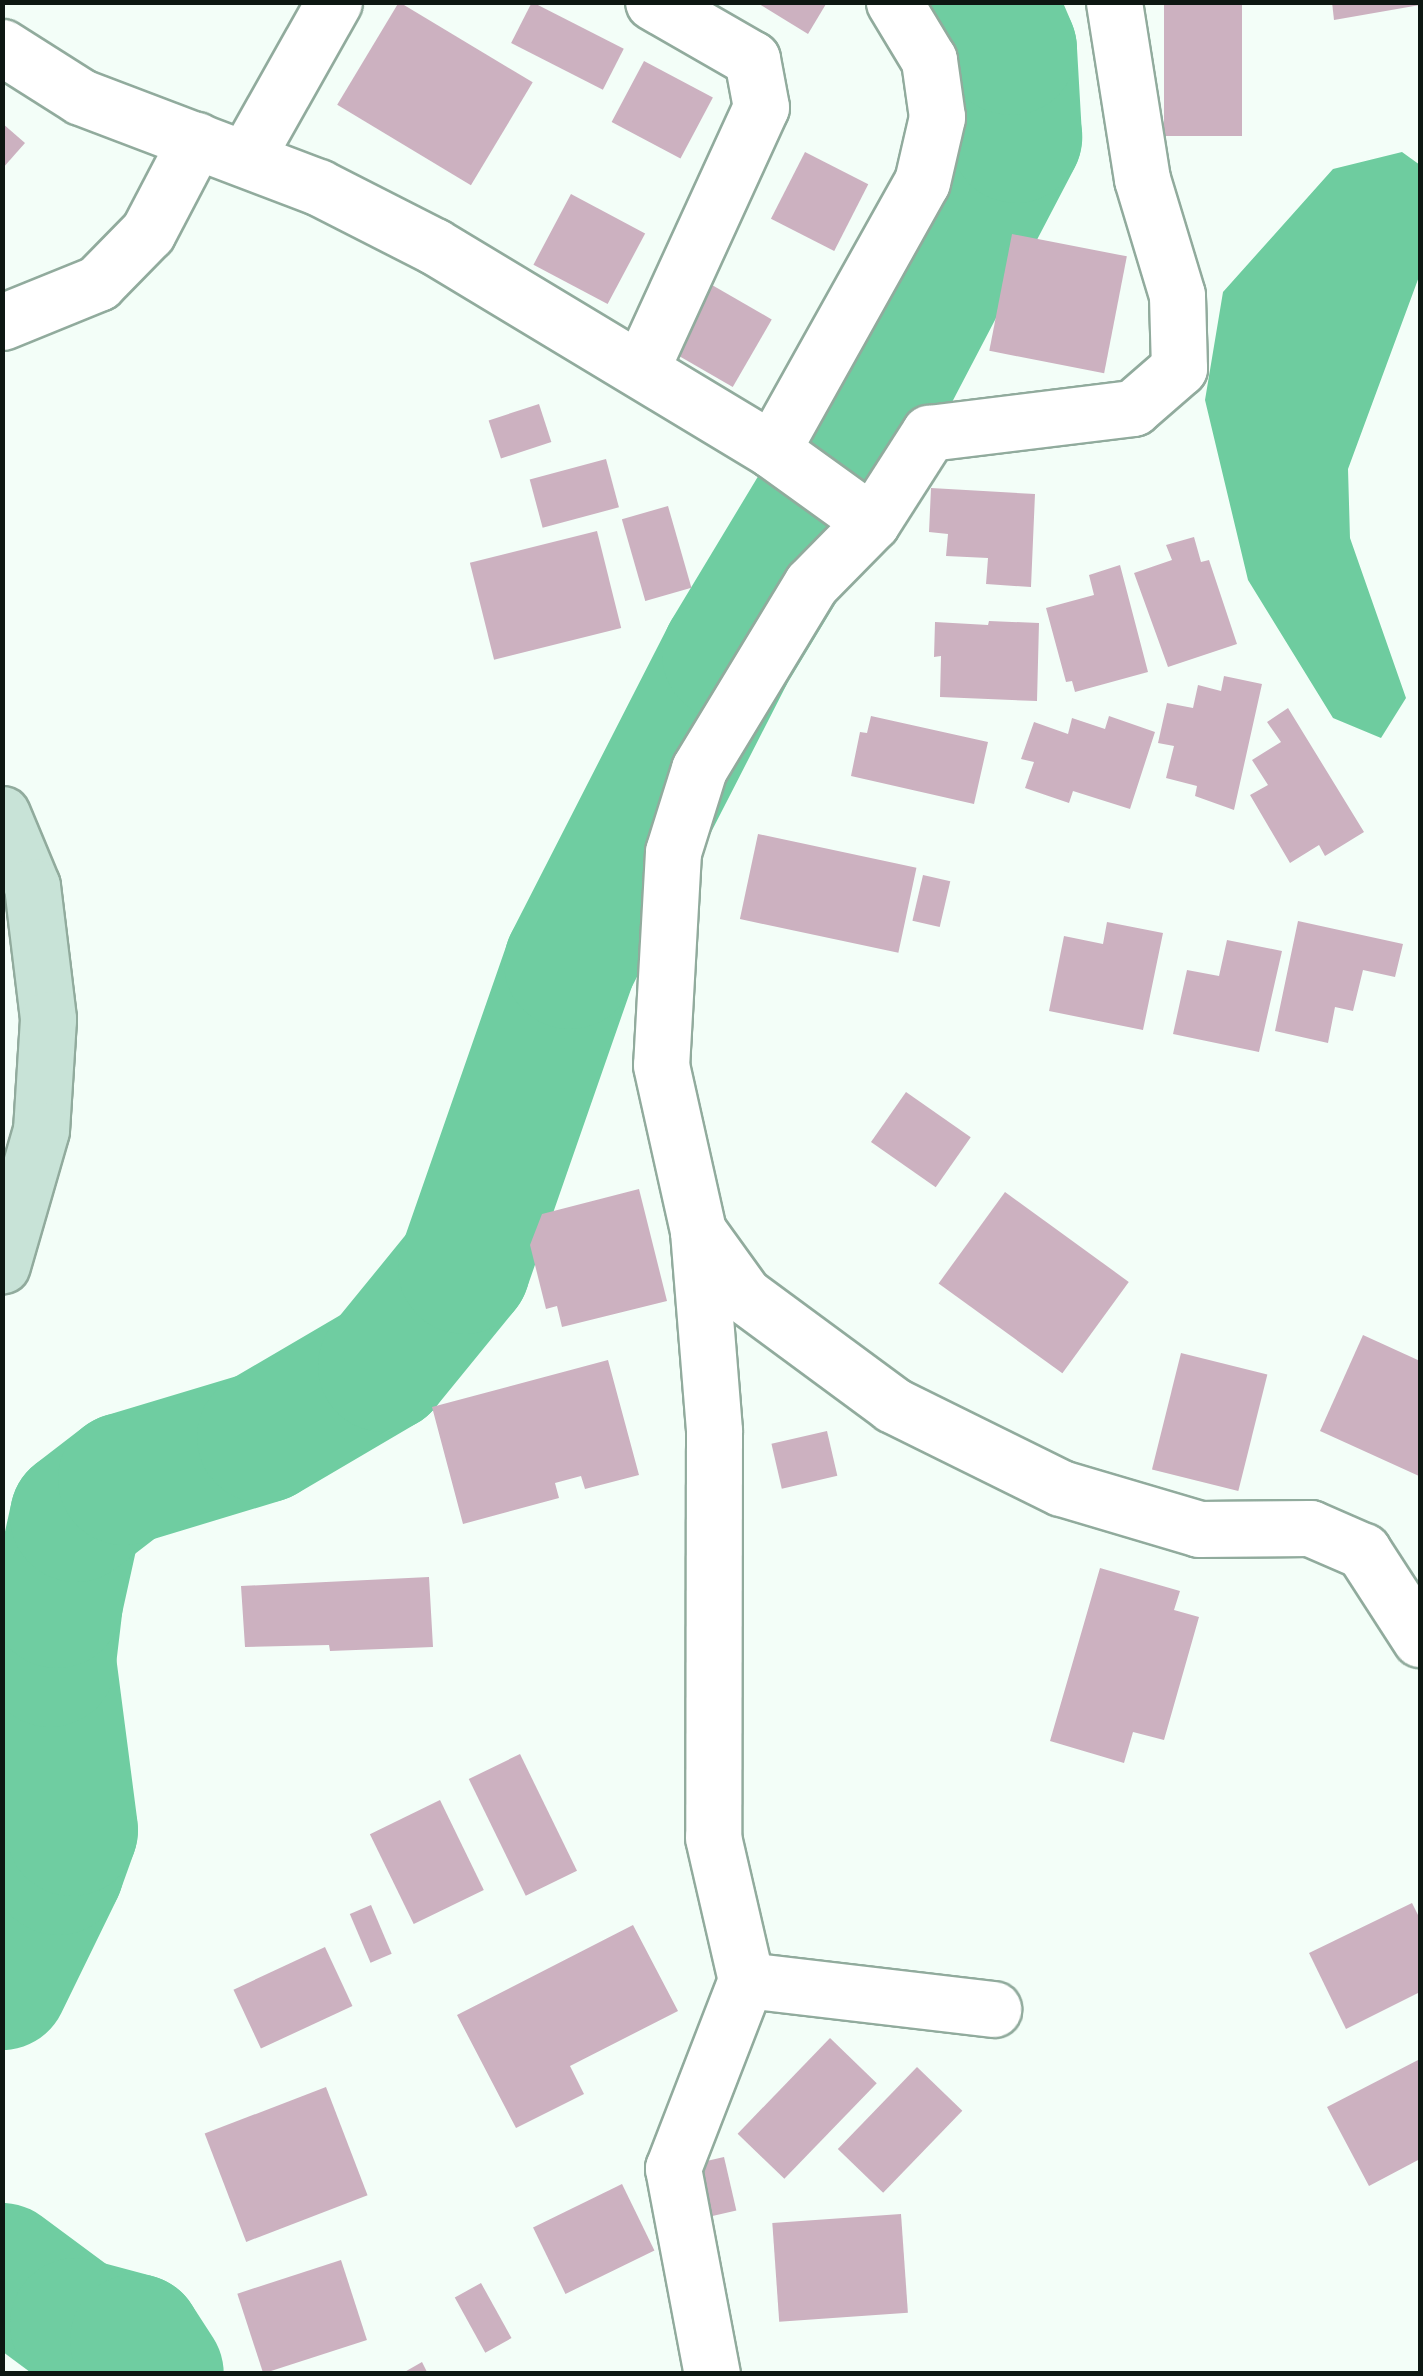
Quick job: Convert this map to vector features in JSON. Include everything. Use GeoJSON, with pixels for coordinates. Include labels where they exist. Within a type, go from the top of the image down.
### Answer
{"type":"FeatureCollection","features":[{"type":"Feature","properties":{"kind":"street"},"geometry":{"type":"LineString","coordinates":[[2,322],[98,283],[221,149],[334,2]]}},
{"type":"Feature","properties":{"kind":"street"},"geometry":{"type":"LineString","coordinates":[[641,369],[762,107],[752,59],[653,2]]}},
{"type":"Feature","properties":{"kind":"street"},"geometry":{"type":"LineString","coordinates":[[781,456],[922,182],[936,117],[930,60],[894,2]]}},
{"type":"Feature","properties":{"kind":"street"},"geometry":{"type":"LineString","coordinates":[[712,2374],[673,2168],[746,1980],[713,1837],[714,1430],[698,1231],[661,1065],[674,852],[699,769],[811,584],[860,514],[929,433],[1132,408],[1180,368],[1177,295],[1142,180],[1114,2]]}},
{"type":"Feature","properties":{"kind":"street"},"geometry":{"type":"LineString","coordinates":[[2,47],[81,97],[318,186],[434,246],[781,456],[860,514]]}},
{"type":"Feature","properties":{"kind":"street"},"geometry":{"type":"LineString","coordinates":[[2,814],[32,886],[48,1019],[42,1130],[2,1266]]}},
{"type":"Feature","properties":{"kind":"street"},"geometry":{"type":"LineString","coordinates":[[698,1231],[744,1294],[893,1406],[1060,1488],[1199,1530],[1310,1528],[1363,1551],[1420,1639]]}},
{"type":"Feature","properties":{"kind":"street"},"geometry":{"type":"LineString","coordinates":[[746,1980],[993,2009]]}},
{"type":"Feature","properties":{"kind":"green space"},"geometry":{"type":"Polygon","coordinates":[[[1402,152],[1420,165],[1420,274],[1348,469],[1350,538],[1406,698],[1381,738],[1333,718],[1248,580],[1205,400],[1223,292],[1333,169],[1402,152]]]}},
{"type":"Feature","properties":{"kind":"building"},"geometry":{"type":"Polygon","coordinates":[[[399,2],[533,82],[471,185],[337,105],[399,2]]]}},
{"type":"Feature","properties":{"kind":"building"},"geometry":{"type":"Polygon","coordinates":[[[532,2],[624,49],[603,90],[511,43],[532,2]]]}},
{"type":"Feature","properties":{"kind":"building"},"geometry":{"type":"Polygon","coordinates":[[[756,2],[823,2],[826,4],[808,34],[756,2]]]}},
{"type":"Feature","properties":{"kind":"building"},"geometry":{"type":"Polygon","coordinates":[[[1164,2],[1242,2],[1242,136],[1164,136],[1164,2]]]}},
{"type":"Feature","properties":{"kind":"building"},"geometry":{"type":"Polygon","coordinates":[[[1332,2],[1420,2],[1420,5],[1334,20],[1332,2]]]}},
{"type":"Feature","properties":{"kind":"building"},"geometry":{"type":"Polygon","coordinates":[[[644,61],[713,98],[680,159],[612,122],[644,61]]]}},
{"type":"Feature","properties":{"kind":"building"},"geometry":{"type":"Polygon","coordinates":[[[2,123],[25,143],[2,169],[2,123]]]}},
{"type":"Feature","properties":{"kind":"building"},"geometry":{"type":"Polygon","coordinates":[[[805,152],[868,184],[834,251],[771,219],[805,152]]]}},
{"type":"Feature","properties":{"kind":"building"},"geometry":{"type":"Polygon","coordinates":[[[571,194],[645,233],[608,304],[533,265],[571,194]]]}},
{"type":"Feature","properties":{"kind":"building"},"geometry":{"type":"Polygon","coordinates":[[[1012,234],[1127,256],[1104,373],[989,351],[1012,234]]]}},
{"type":"Feature","properties":{"kind":"building"},"geometry":{"type":"Polygon","coordinates":[[[712,285],[772,320],[733,387],[673,353],[712,285]]]}},
{"type":"Feature","properties":{"kind":"building"},"geometry":{"type":"Polygon","coordinates":[[[539,404],[551,442],[501,458],[489,420],[539,404]]]}},
{"type":"Feature","properties":{"kind":"building"},"geometry":{"type":"Polygon","coordinates":[[[606,459],[619,507],[543,528],[530,479],[606,459]]]}},
{"type":"Feature","properties":{"kind":"building"},"geometry":{"type":"Polygon","coordinates":[[[931,488],[1035,494],[1031,587],[986,584],[988,558],[946,556],[948,534],[929,532],[931,488]]]}},
{"type":"Feature","properties":{"kind":"building"},"geometry":{"type":"Polygon","coordinates":[[[668,506],[691,588],[645,601],[622,519],[668,506]]]}},
{"type":"Feature","properties":{"kind":"building"},"geometry":{"type":"Polygon","coordinates":[[[597,531],[621,628],[494,660],[470,563],[597,531]]]}},
{"type":"Feature","properties":{"kind":"building"},"geometry":{"type":"Polygon","coordinates":[[[1194,537],[1201,562],[1209,560],[1237,644],[1168,667],[1134,573],[1172,560],[1166,545],[1194,537]]]}},
{"type":"Feature","properties":{"kind":"building"},"geometry":{"type":"Polygon","coordinates":[[[1120,565],[1148,672],[1075,692],[1072,681],[1066,682],[1046,608],[1094,595],[1089,575],[1120,565]]]}},
{"type":"Feature","properties":{"kind":"building"},"geometry":{"type":"Polygon","coordinates":[[[989,621],[1039,623],[1037,701],[940,697],[941,656],[934,657],[935,622],[988,625],[989,621]]]}},
{"type":"Feature","properties":{"kind":"building"},"geometry":{"type":"Polygon","coordinates":[[[1224,676],[1262,684],[1234,810],[1195,796],[1197,786],[1166,778],[1174,746],[1158,743],[1167,703],[1193,708],[1198,685],[1221,691],[1224,676]]]}},
{"type":"Feature","properties":{"kind":"building"},"geometry":{"type":"Polygon","coordinates":[[[1288,708],[1364,832],[1325,856],[1319,845],[1290,863],[1250,795],[1268,785],[1252,760],[1281,742],[1267,722],[1288,708]]]}},
{"type":"Feature","properties":{"kind":"building"},"geometry":{"type":"Polygon","coordinates":[[[871,716],[988,742],[974,804],[851,776],[860,732],[867,733],[871,716]]]}},
{"type":"Feature","properties":{"kind":"building"},"geometry":{"type":"Polygon","coordinates":[[[1109,716],[1155,732],[1130,809],[1073,791],[1069,803],[1025,788],[1034,762],[1021,759],[1034,722],[1068,734],[1072,718],[1105,729],[1109,716]]]}},
{"type":"Feature","properties":{"kind":"building"},"geometry":{"type":"Polygon","coordinates":[[[758,834],[916,868],[898,953],[740,919],[758,834]]]}},
{"type":"Feature","properties":{"kind":"building"},"geometry":{"type":"Polygon","coordinates":[[[923,875],[950,881],[940,927],[912,921],[923,875]]]}},
{"type":"Feature","properties":{"kind":"building"},"geometry":{"type":"Polygon","coordinates":[[[1298,921],[1403,944],[1395,977],[1363,970],[1353,1011],[1335,1007],[1328,1043],[1275,1031],[1298,921]]]}},
{"type":"Feature","properties":{"kind":"building"},"geometry":{"type":"Polygon","coordinates":[[[1107,922],[1163,933],[1143,1030],[1049,1011],[1064,936],[1103,944],[1107,922]]]}},
{"type":"Feature","properties":{"kind":"building"},"geometry":{"type":"Polygon","coordinates":[[[1227,940],[1282,951],[1259,1052],[1173,1034],[1187,970],[1219,976],[1227,940]]]}},
{"type":"Feature","properties":{"kind":"building"},"geometry":{"type":"Polygon","coordinates":[[[906,1092],[971,1137],[936,1187],[871,1142],[906,1092]]]}},
{"type":"Feature","properties":{"kind":"building"},"geometry":{"type":"Polygon","coordinates":[[[639,1189],[667,1301],[562,1327],[557,1306],[546,1309],[530,1245],[542,1214],[639,1189]]]}},
{"type":"Feature","properties":{"kind":"building"},"geometry":{"type":"Polygon","coordinates":[[[1005,1192],[1129,1282],[1062,1373],[939,1283],[1005,1192]]]}},
{"type":"Feature","properties":{"kind":"building"},"geometry":{"type":"Polygon","coordinates":[[[1363,1335],[1420,1361],[1419,1476],[1320,1431],[1363,1335]]]}},
{"type":"Feature","properties":{"kind":"building"},"geometry":{"type":"Polygon","coordinates":[[[1181,1353],[1267,1375],[1238,1491],[1152,1469],[1181,1353]]]}},
{"type":"Feature","properties":{"kind":"building"},"geometry":{"type":"Polygon","coordinates":[[[608,1360],[639,1475],[585,1489],[581,1476],[555,1483],[559,1498],[463,1524],[432,1407],[608,1360]]]}},
{"type":"Feature","properties":{"kind":"building"},"geometry":{"type":"Polygon","coordinates":[[[827,1431],[837,1476],[782,1489],[771,1444],[827,1431]]]}},
{"type":"Feature","properties":{"kind":"building"},"geometry":{"type":"Polygon","coordinates":[[[1100,1568],[1180,1591],[1174,1610],[1199,1617],[1164,1740],[1133,1732],[1124,1763],[1050,1741],[1100,1568]]]}},
{"type":"Feature","properties":{"kind":"building"},"geometry":{"type":"Polygon","coordinates":[[[429,1577],[433,1647],[330,1651],[329,1645],[245,1647],[241,1586],[429,1577]]]}},
{"type":"Feature","properties":{"kind":"building"},"geometry":{"type":"Polygon","coordinates":[[[520,1754],[577,1871],[526,1896],[469,1779],[520,1754]]]}},
{"type":"Feature","properties":{"kind":"building"},"geometry":{"type":"Polygon","coordinates":[[[440,1800],[484,1890],[414,1924],[370,1834],[440,1800]]]}},
{"type":"Feature","properties":{"kind":"building"},"geometry":{"type":"Polygon","coordinates":[[[1412,1903],[1420,1919],[1420,1992],[1346,2029],[1309,1953],[1412,1903]]]}},
{"type":"Feature","properties":{"kind":"building"},"geometry":{"type":"Polygon","coordinates":[[[371,1905],[392,1954],[371,1963],[350,1914],[371,1905]]]}},
{"type":"Feature","properties":{"kind":"building"},"geometry":{"type":"Polygon","coordinates":[[[633,1925],[678,2011],[570,2066],[584,2094],[516,2128],[457,2015],[633,1925]]]}},
{"type":"Feature","properties":{"kind":"building"},"geometry":{"type":"Polygon","coordinates":[[[325,1947],[352,2006],[261,2049],[233,1990],[325,1947]]]}},
{"type":"Feature","properties":{"kind":"building"},"geometry":{"type":"Polygon","coordinates":[[[830,2038],[877,2083],[784,2179],[738,2134],[830,2038]]]}},
{"type":"Feature","properties":{"kind":"building"},"geometry":{"type":"Polygon","coordinates":[[[1420,2059],[1420,2159],[1369,2186],[1327,2107],[1420,2059]]]}},
{"type":"Feature","properties":{"kind":"building"},"geometry":{"type":"Polygon","coordinates":[[[917,2067],[962,2111],[883,2193],[838,2149],[917,2067]]]}},
{"type":"Feature","properties":{"kind":"building"},"geometry":{"type":"Polygon","coordinates":[[[326,2087],[368,2195],[246,2242],[205,2134],[326,2087]]]}},
{"type":"Feature","properties":{"kind":"building"},"geometry":{"type":"Polygon","coordinates":[[[724,2157],[736,2211],[708,2217],[696,2164],[724,2157]]]}},
{"type":"Feature","properties":{"kind":"building"},"geometry":{"type":"Polygon","coordinates":[[[622,2184],[654,2251],[565,2294],[533,2227],[622,2184]]]}},
{"type":"Feature","properties":{"kind":"building"},"geometry":{"type":"Polygon","coordinates":[[[901,2214],[908,2313],[779,2322],[772,2223],[901,2214]]]}},
{"type":"Feature","properties":{"kind":"building"},"geometry":{"type":"Polygon","coordinates":[[[341,2260],[367,2340],[263,2374],[237,2294],[341,2260]]]}},
{"type":"Feature","properties":{"kind":"building"},"geometry":{"type":"Polygon","coordinates":[[[481,2283],[512,2338],[485,2353],[455,2298],[481,2283]]]}},
{"type":"Feature","properties":{"kind":"building"},"geometry":{"type":"Polygon","coordinates":[[[422,2362],[428,2374],[401,2374],[422,2362]]]}},
{"type":"Feature","properties":{"kind":"waterway"},"geometry":{"type":"LineString","coordinates":[[2,1984],[58,1869],[72,1830],[50,1661],[57,1602],[76,1516],[124,1479],[263,1437],[384,1366],[464,1268],[570,963],[728,654],[862,432],[1016,137],[1011,49],[991,2]]}},
{"type":"Feature","properties":{"kind":"waterway"},"geometry":{"type":"LineString","coordinates":[[2,2269],[76,2324],[136,2340],[158,2374]]}}]}
